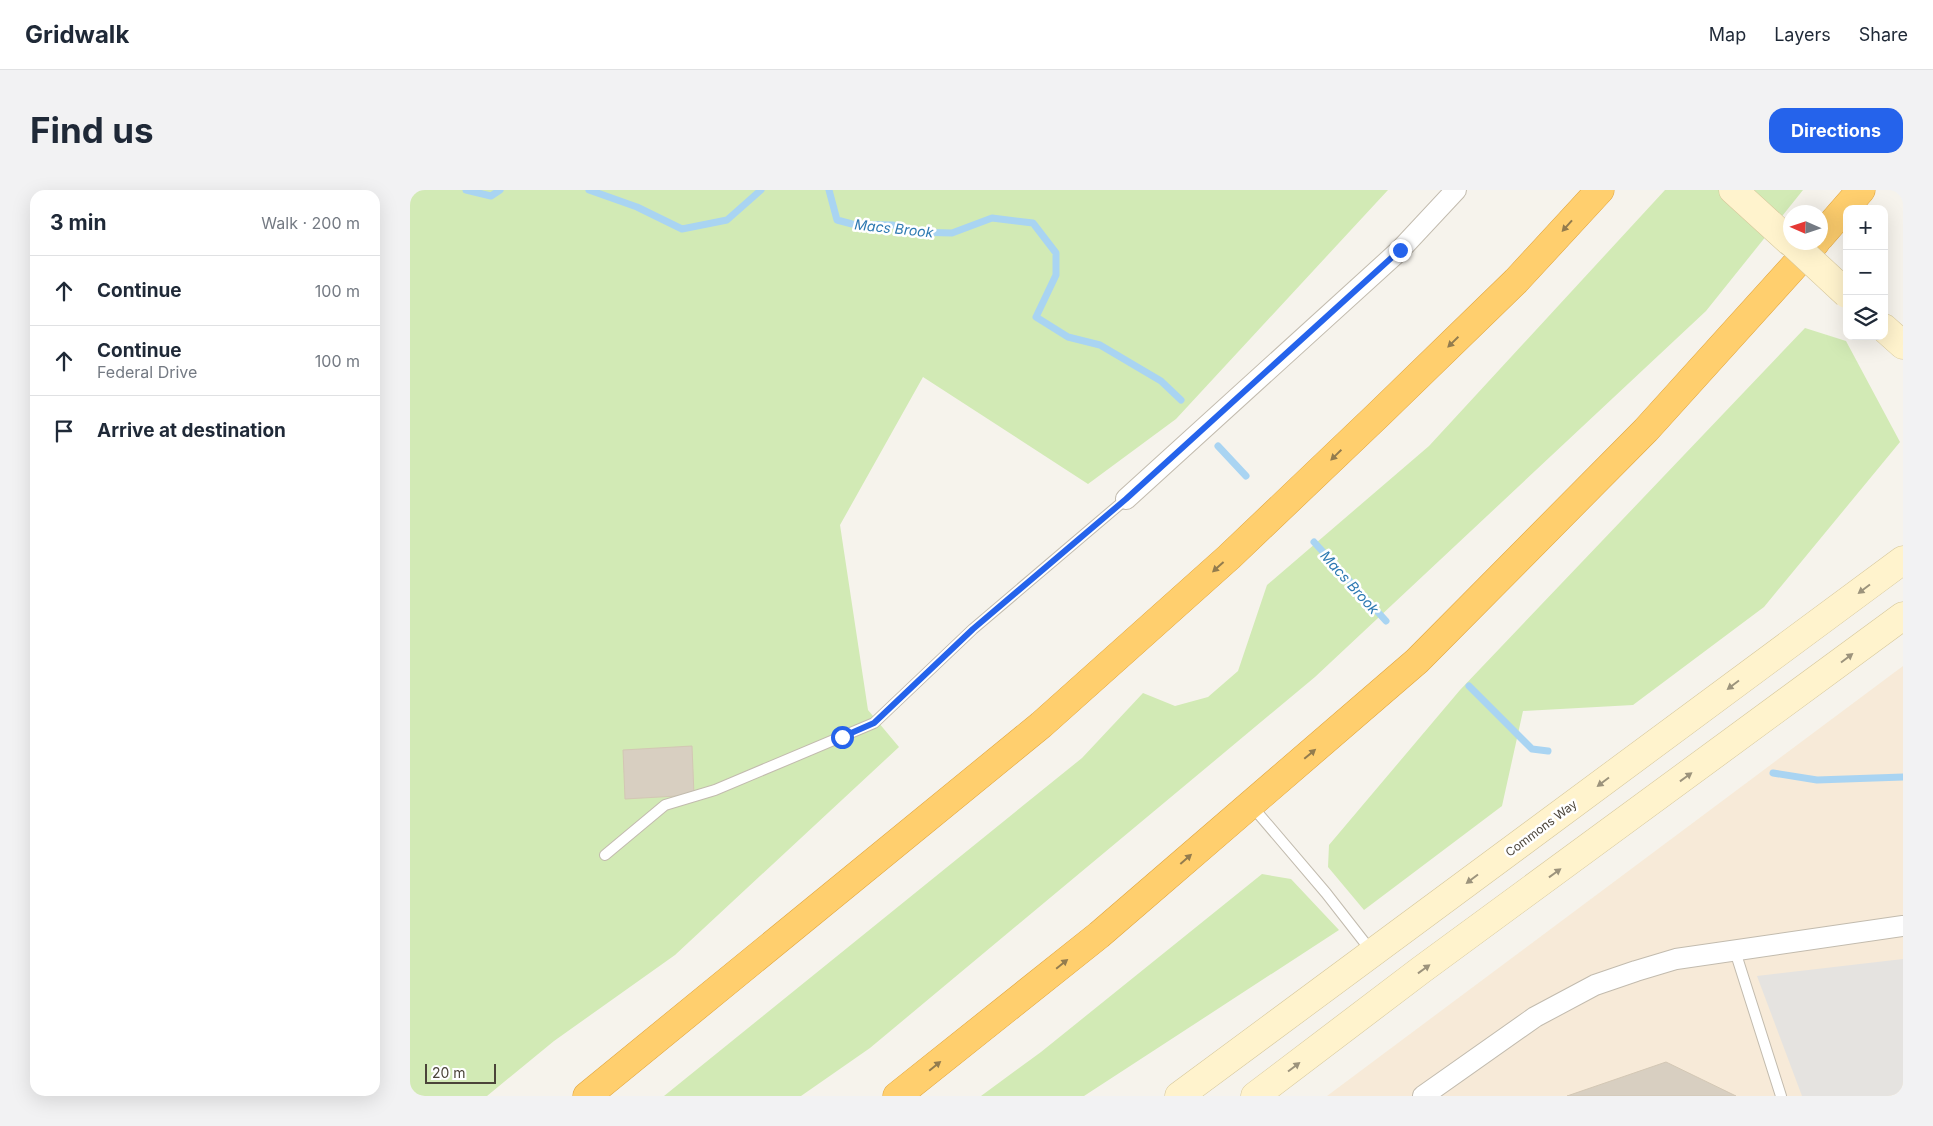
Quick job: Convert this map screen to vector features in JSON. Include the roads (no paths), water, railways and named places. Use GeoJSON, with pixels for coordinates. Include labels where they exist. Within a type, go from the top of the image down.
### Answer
{"type":"FeatureCollection","features":[{"type":"Feature","properties":{"kind":"highway"},"geometry":{"type":"LineString","coordinates":[[586,1096],[1042,726],[1229,557],[1379,414],[1516,281],[1600,190]]}},
{"type":"Feature","properties":{"kind":"highway"},"geometry":{"type":"LineString","coordinates":[[1828,228],[1861,190]]}},
{"type":"Feature","properties":{"kind":"highway"},"geometry":{"type":"LineString","coordinates":[[897,1096],[1099,934],[1417,661],[1646,430],[1809,250]]}},
{"type":"Feature","properties":{"kind":"street"},"geometry":{"type":"LineString","coordinates":[[1126,499],[1400,250],[1456,190]]}},
{"type":"Feature","properties":{"kind":"street"},"geometry":{"type":"LineString","coordinates":[[1733,190],[1783,235]]}},
{"type":"Feature","properties":{"kind":"street"},"geometry":{"type":"LineString","coordinates":[[1800,250],[1843,290]]}},
{"type":"Feature","properties":{"kind":"street"},"geometry":{"type":"LineString","coordinates":[[1888,332],[1903,345]]}},
{"type":"Feature","properties":{"kind":"street","name":"Commons Way"},"geometry":{"type":"LineString","coordinates":[[1179,1096],[1903,560]]}},
{"type":"Feature","properties":{"kind":"street"},"geometry":{"type":"LineString","coordinates":[[1255,1096],[1421,970],[1903,616]]}},
{"type":"Feature","properties":{"kind":"street"},"geometry":{"type":"LineString","coordinates":[[1423,1096],[1536,1017],[1595,985],[1676,959],[1903,926]]}},
{"type":"Feature","properties":{"kind":"lane"},"geometry":{"type":"LineString","coordinates":[[605,856],[665,805],[715,790],[874,723],[973,629],[1126,499]]}},
{"type":"Feature","properties":{"kind":"lane"},"geometry":{"type":"LineString","coordinates":[[1251,804],[1326,893],[1372,953]]}},
{"type":"Feature","properties":{"kind":"lane"},"geometry":{"type":"LineString","coordinates":[[1735,951],[1781,1096]]}},
{"type":"Feature","properties":{"kind":"waterway","name":"Macs Brook"},"geometry":{"type":"LineString","coordinates":[[466,190],[491,196],[500,190]]}},
{"type":"Feature","properties":{"kind":"waterway","name":"Macs Brook"},"geometry":{"type":"LineString","coordinates":[[589,190],[637,207],[682,229],[727,220],[761,190]]}},
{"type":"Feature","properties":{"kind":"waterway","name":"Macs Brook"},"geometry":{"type":"LineString","coordinates":[[829,190],[837,220],[852,224],[893,225],[911,232],[952,233],[992,218],[1033,223],[1056,253],[1056,275],[1036,317],[1068,337],[1100,345],[1161,381],[1181,400]]}},
{"type":"Feature","properties":{"kind":"waterway","name":"Macs Brook"},"geometry":{"type":"LineString","coordinates":[[1218,446],[1246,476]]}},
{"type":"Feature","properties":{"kind":"waterway","name":"Macs Brook"},"geometry":{"type":"LineString","coordinates":[[1314,542],[1386,621]]}},
{"type":"Feature","properties":{"kind":"waterway","name":"Macs Brook"},"geometry":{"type":"LineString","coordinates":[[1469,686],[1532,749],[1548,751]]}},
{"type":"Feature","properties":{"kind":"waterway","name":"Macs Brook"},"geometry":{"type":"LineString","coordinates":[[1773,773],[1817,780],[1903,777]]}}]}
